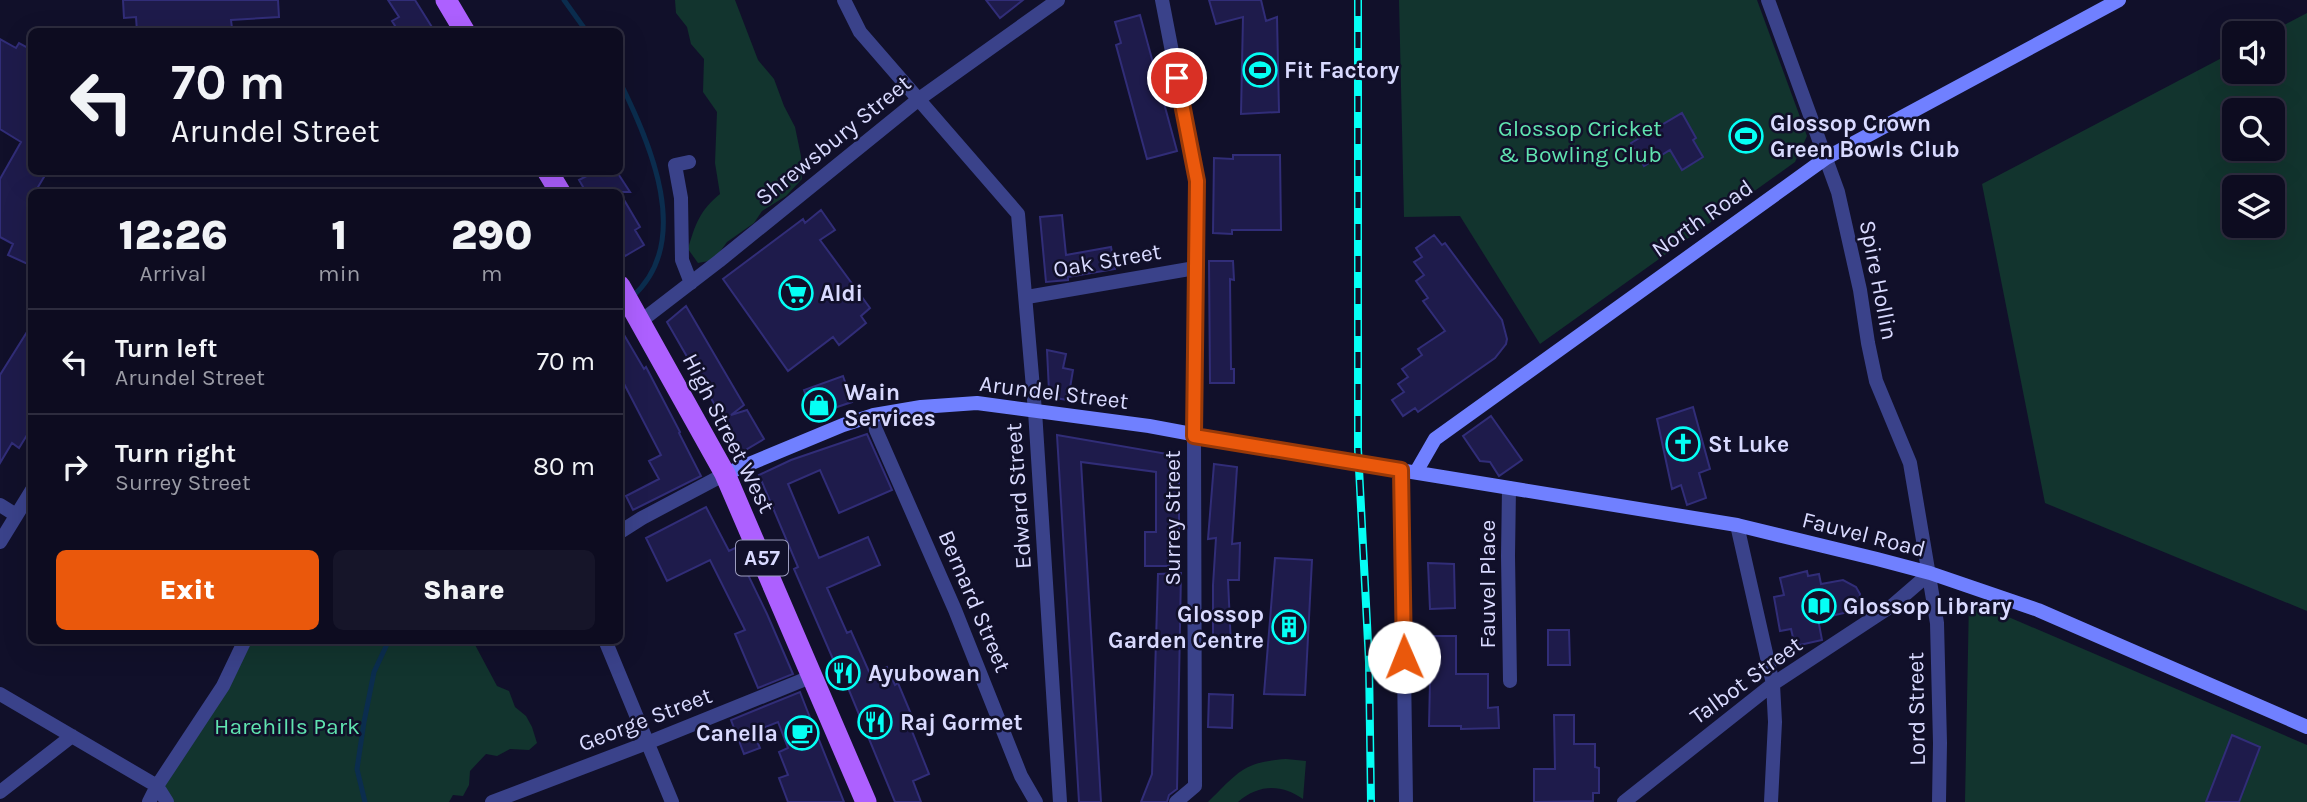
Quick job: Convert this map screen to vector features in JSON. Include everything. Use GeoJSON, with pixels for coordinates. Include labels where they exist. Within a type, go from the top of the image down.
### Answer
{"type":"FeatureCollection","features":[{"type":"Feature","properties":{"kind":"main road"},"geometry":{"type":"LineString","coordinates":[[446,0],[463,28]]}},
{"type":"Feature","properties":{"kind":"main road","name":"A57"},"geometry":{"type":"LineString","coordinates":[[623,291],[641,321]]}},
{"type":"Feature","properties":{"kind":"main road","name":"High Street West"},"geometry":{"type":"LineString","coordinates":[[641,321],[725,474],[866,802]]}},
{"type":"Feature","properties":{"kind":"street","name":"Edward Street"},"geometry":{"type":"LineString","coordinates":[[844,0],[860,32],[1018,214],[1027,297],[1060,802]]}},
{"type":"Feature","properties":{"kind":"street","name":"Shrewsbury Street"},"geometry":{"type":"LineString","coordinates":[[641,321],[919,99],[1058,0]]}},
{"type":"Feature","properties":{"kind":"street","name":"Surrey Street"},"geometry":{"type":"LineString","coordinates":[[1162,0],[1197,181],[1194,436],[1195,786],[1176,802]]}},
{"type":"Feature","properties":{"kind":"street","name":"Spire Hollin"},"geometry":{"type":"LineString","coordinates":[[1768,0],[1838,192],[1860,290],[1876,381],[1910,463],[1930,573]]}},
{"type":"Feature","properties":{"kind":"street","name":"North Road"},"geometry":{"type":"LineString","coordinates":[[1416,472],[1435,439],[1826,158],[2119,0]]}},
{"type":"Feature","properties":{"kind":"street"},"geometry":{"type":"LineString","coordinates":[[689,162],[675,165],[681,198],[682,260],[691,283]]}},
{"type":"Feature","properties":{"kind":"street","name":"Oak Street"},"geometry":{"type":"LineString","coordinates":[[1027,297],[1195,268]]}},
{"type":"Feature","properties":{"kind":"street","name":"Arundel Street"},"geometry":{"type":"LineString","coordinates":[[725,474],[783,448],[874,415],[921,407],[977,403],[1149,426],[1394,469]]}},
{"type":"Feature","properties":{"kind":"street","name":"Bernard Street"},"geometry":{"type":"LineString","coordinates":[[874,415],[876,430],[950,598],[1021,776],[1036,802]]}},
{"type":"Feature","properties":{"kind":"street"},"geometry":{"type":"LineString","coordinates":[[1394,469],[1406,802]]}},
{"type":"Feature","properties":{"kind":"street","name":"Fauvel Road"},"geometry":{"type":"LineString","coordinates":[[1394,469],[1737,525],[1930,573],[2038,610],[2307,727]]}},
{"type":"Feature","properties":{"kind":"street"},"geometry":{"type":"LineString","coordinates":[[623,530],[642,517],[725,474]]}},
{"type":"Feature","properties":{"kind":"street","name":"Fauvel Place"},"geometry":{"type":"LineString","coordinates":[[1509,488],[1510,681]]}},
{"type":"Feature","properties":{"kind":"street"},"geometry":{"type":"LineString","coordinates":[[0,542],[28,496]]}},
{"type":"Feature","properties":{"kind":"street"},"geometry":{"type":"LineString","coordinates":[[0,505],[16,515]]}},
{"type":"Feature","properties":{"kind":"street"},"geometry":{"type":"LineString","coordinates":[[1737,525],[1773,684],[1775,722],[1772,802]]}},
{"type":"Feature","properties":{"kind":"street","name":"Talbot Street"},"geometry":{"type":"LineString","coordinates":[[1624,802],[1773,684],[1894,605],[1930,573]]}},
{"type":"Feature","properties":{"kind":"street","name":"Lord Street"},"geometry":{"type":"LineString","coordinates":[[1930,573],[1937,623],[1939,802]]}},
{"type":"Feature","properties":{"kind":"street"},"geometry":{"type":"LineString","coordinates":[[149,802],[223,686],[243,644]]}},
{"type":"Feature","properties":{"kind":"street"},"geometry":{"type":"LineString","coordinates":[[607,644],[672,802]]}},
{"type":"Feature","properties":{"kind":"street","name":"George Street"},"geometry":{"type":"LineString","coordinates":[[492,802],[813,676]]}},
{"type":"Feature","properties":{"kind":"street"},"geometry":{"type":"LineString","coordinates":[[0,694],[157,786],[167,802]]}},
{"type":"Feature","properties":{"kind":"street"},"geometry":{"type":"LineString","coordinates":[[0,792],[72,736]]}},
{"type":"Feature","properties":{"kind":"green space"},"geometry":{"type":"Polygon","coordinates":[[[675,0],[735,0],[758,60],[774,79],[795,127],[801,156],[802,179],[786,196],[762,211],[754,223],[727,242],[714,260],[698,263],[688,249],[703,212],[720,194],[715,163],[717,112],[703,92],[704,59],[691,44],[687,27],[676,13],[675,0]]]}},
{"type":"Feature","properties":{"kind":"green space","name":"Glossop Cricket & Bowling Club"},"geometry":{"type":"Polygon","coordinates":[[[1399,0],[1757,0],[1807,136],[1795,162],[1540,344],[1460,216],[1404,217],[1399,0]]]}},
{"type":"Feature","properties":{"kind":"green space"},"geometry":{"type":"Polygon","coordinates":[[[2307,13],[2307,611],[2045,503],[1982,184],[2222,58],[2222,84],[2285,84],[2285,25],[2307,13]]]}},
{"type":"Feature","properties":{"kind":"green space"},"geometry":{"type":"Polygon","coordinates":[[[1969,600],[2307,745],[2307,802],[1965,802],[1969,600]]]}},
{"type":"Feature","properties":{"kind":"green space","name":"Harehills Park"},"geometry":{"type":"Polygon","coordinates":[[[243,644],[475,644],[497,686],[509,691],[515,707],[526,716],[537,743],[529,750],[510,749],[497,756],[486,754],[470,771],[469,785],[463,796],[453,795],[449,802],[167,802],[157,786],[243,644]]]}},
{"type":"Feature","properties":{"kind":"green space"},"geometry":{"type":"Polygon","coordinates":[[[1286,759],[1306,761],[1303,799],[1287,791],[1270,788],[1254,792],[1238,802],[1208,802],[1250,766],[1286,759]]]}},
{"type":"Feature","properties":{"kind":"building"},"geometry":{"type":"Polygon","coordinates":[[[123,0],[278,0],[279,17],[231,20],[232,28],[137,28],[136,17],[124,18],[123,0]]]}},
{"type":"Feature","properties":{"kind":"building"},"geometry":{"type":"Polygon","coordinates":[[[388,0],[415,0],[432,28],[396,28],[392,21],[399,17],[388,0]]]}},
{"type":"Feature","properties":{"kind":"building"},"geometry":{"type":"Polygon","coordinates":[[[986,0],[1023,0],[1000,18],[986,0]]]}},
{"type":"Feature","properties":{"kind":"building","name":"Fit Factory"},"geometry":{"type":"Polygon","coordinates":[[[1209,0],[1261,0],[1266,21],[1277,17],[1279,112],[1241,114],[1243,17],[1216,24],[1209,0]]]}},
{"type":"Feature","properties":{"kind":"building"},"geometry":{"type":"Polygon","coordinates":[[[1140,15],[1177,151],[1147,159],[1116,45],[1121,43],[1115,22],[1140,15]]]}},
{"type":"Feature","properties":{"kind":"building"},"geometry":{"type":"Polygon","coordinates":[[[0,39],[16,48],[19,43],[28,48],[28,175],[45,175],[37,189],[28,189],[28,264],[8,255],[13,244],[0,237],[0,179],[21,142],[0,129],[0,39]]]}},
{"type":"Feature","properties":{"kind":"building"},"geometry":{"type":"Polygon","coordinates":[[[1682,113],[1703,157],[1682,170],[1670,150],[1644,166],[1631,143],[1682,113]]]}},
{"type":"Feature","properties":{"kind":"building"},"geometry":{"type":"Polygon","coordinates":[[[1233,155],[1280,155],[1281,230],[1232,230],[1232,234],[1213,233],[1214,158],[1233,159],[1233,155]]]}},
{"type":"Feature","properties":{"kind":"building"},"geometry":{"type":"Polygon","coordinates":[[[588,175],[619,175],[630,192],[623,192],[623,189],[584,189],[579,180],[588,175]]]}},
{"type":"Feature","properties":{"kind":"building"},"geometry":{"type":"Polygon","coordinates":[[[623,198],[640,227],[635,230],[644,245],[625,256],[623,198]]]}},
{"type":"Feature","properties":{"kind":"building","name":"Aldi"},"geometry":{"type":"Polygon","coordinates":[[[821,210],[835,230],[820,240],[870,308],[861,316],[866,323],[839,345],[833,337],[788,371],[723,279],[803,219],[805,223],[821,210]]]}},
{"type":"Feature","properties":{"kind":"building"},"geometry":{"type":"Polygon","coordinates":[[[1062,215],[1066,255],[1111,247],[1115,269],[1068,277],[1068,280],[1046,282],[1040,217],[1062,215]]]}},
{"type":"Feature","properties":{"kind":"building"},"geometry":{"type":"Polygon","coordinates":[[[1434,235],[1442,245],[1445,243],[1502,320],[1507,339],[1495,358],[1418,412],[1415,408],[1403,416],[1392,400],[1404,392],[1398,384],[1408,377],[1402,369],[1422,355],[1418,349],[1445,331],[1423,301],[1428,298],[1416,281],[1424,275],[1414,262],[1422,257],[1416,248],[1434,235]]]}},
{"type":"Feature","properties":{"kind":"building"},"geometry":{"type":"Polygon","coordinates":[[[1209,261],[1233,261],[1234,280],[1230,279],[1231,369],[1234,369],[1234,383],[1210,383],[1209,261]]]}},
{"type":"Feature","properties":{"kind":"building"},"geometry":{"type":"Polygon","coordinates":[[[686,306],[744,405],[731,415],[747,410],[764,439],[742,452],[667,322],[686,306]]]}},
{"type":"Feature","properties":{"kind":"building"},"geometry":{"type":"Polygon","coordinates":[[[28,330],[28,433],[19,448],[12,443],[0,463],[0,375],[28,330]]]}},
{"type":"Feature","properties":{"kind":"building"},"geometry":{"type":"Polygon","coordinates":[[[623,333],[644,369],[646,367],[701,476],[633,510],[626,496],[659,479],[649,461],[661,455],[623,382],[623,333]]]}},
{"type":"Feature","properties":{"kind":"building"},"geometry":{"type":"Polygon","coordinates":[[[1047,350],[1066,354],[1063,368],[1073,370],[1068,400],[1055,398],[1049,391],[1047,350]]]}},
{"type":"Feature","properties":{"kind":"building"},"geometry":{"type":"Polygon","coordinates":[[[843,376],[852,402],[813,415],[804,390],[843,376]]]}},
{"type":"Feature","properties":{"kind":"building","name":"St Luke"},"geometry":{"type":"Polygon","coordinates":[[[1693,407],[1710,469],[1699,473],[1706,498],[1687,505],[1681,485],[1672,489],[1657,419],[1693,407]]]}},
{"type":"Feature","properties":{"kind":"building"},"geometry":{"type":"Polygon","coordinates":[[[1491,416],[1522,460],[1499,476],[1490,462],[1480,461],[1463,436],[1491,416]]]}},
{"type":"Feature","properties":{"kind":"building"},"geometry":{"type":"Polygon","coordinates":[[[867,434],[892,490],[839,513],[820,470],[788,484],[819,558],[868,537],[880,565],[827,588],[847,633],[851,631],[870,674],[887,667],[895,685],[898,683],[911,714],[906,716],[929,774],[913,781],[921,802],[895,802],[844,678],[842,680],[794,569],[798,567],[759,475],[791,460],[867,434]]]}},
{"type":"Feature","properties":{"kind":"building"},"geometry":{"type":"Polygon","coordinates":[[[1057,435],[1179,456],[1179,530],[1170,530],[1169,566],[1145,566],[1145,532],[1156,532],[1156,472],[1081,462],[1101,802],[1079,802],[1057,435]]]}},
{"type":"Feature","properties":{"kind":"building"},"geometry":{"type":"Polygon","coordinates":[[[1214,464],[1237,467],[1232,544],[1240,543],[1239,580],[1228,580],[1231,646],[1213,646],[1216,538],[1208,539],[1214,464]]]}},
{"type":"Feature","properties":{"kind":"building"},"geometry":{"type":"Polygon","coordinates":[[[706,507],[729,551],[735,548],[793,674],[758,688],[735,634],[745,630],[710,560],[667,581],[646,538],[706,507]]]}},
{"type":"Feature","properties":{"kind":"building","name":"Glossop Garden Centre"},"geometry":{"type":"Polygon","coordinates":[[[1275,558],[1312,560],[1305,695],[1264,694],[1275,558]]]}},
{"type":"Feature","properties":{"kind":"building"},"geometry":{"type":"Polygon","coordinates":[[[1428,563],[1454,564],[1455,608],[1430,609],[1428,563]]]}},
{"type":"Feature","properties":{"kind":"building"},"geometry":{"type":"Polygon","coordinates":[[[1807,571],[1808,576],[1819,574],[1821,584],[1843,580],[1856,587],[1860,594],[1859,602],[1848,612],[1818,619],[1822,640],[1795,646],[1791,629],[1780,631],[1774,597],[1784,595],[1780,578],[1807,571]]]}},
{"type":"Feature","properties":{"kind":"building"},"geometry":{"type":"Polygon","coordinates":[[[1181,573],[1177,789],[1169,795],[1167,802],[1141,802],[1152,774],[1158,574],[1181,573]]]}},
{"type":"Feature","properties":{"kind":"building"},"geometry":{"type":"Polygon","coordinates":[[[1548,630],[1569,630],[1570,665],[1548,665],[1548,630]]]}},
{"type":"Feature","properties":{"kind":"building"},"geometry":{"type":"Polygon","coordinates":[[[1431,636],[1456,636],[1456,674],[1488,674],[1488,708],[1498,707],[1499,728],[1429,726],[1431,636]]]}},
{"type":"Feature","properties":{"kind":"building"},"geometry":{"type":"Polygon","coordinates":[[[800,692],[844,802],[788,802],[779,778],[788,775],[779,752],[788,748],[778,722],[753,732],[760,748],[744,754],[731,720],[800,692]]]}},
{"type":"Feature","properties":{"kind":"building"},"geometry":{"type":"Polygon","coordinates":[[[1209,694],[1233,695],[1232,728],[1208,727],[1209,694]]]}},
{"type":"Feature","properties":{"kind":"building"},"geometry":{"type":"Polygon","coordinates":[[[1554,715],[1574,715],[1574,744],[1595,744],[1599,793],[1593,793],[1593,801],[1534,802],[1534,769],[1555,769],[1554,715]]]}},
{"type":"Feature","properties":{"kind":"building"},"geometry":{"type":"Polygon","coordinates":[[[2232,735],[2260,747],[2239,802],[2206,802],[2232,735]]]}},
{"type":"Feature","properties":{"kind":"waterway"},"geometry":{"type":"LineString","coordinates":[[564,0],[584,28]]}},
{"type":"Feature","properties":{"kind":"waterway"},"geometry":{"type":"LineString","coordinates":[[623,88],[653,162],[663,221],[660,249],[651,274],[632,297]]}},
{"type":"Feature","properties":{"kind":"waterway"},"geometry":{"type":"LineString","coordinates":[[365,802],[357,769],[374,672],[387,644]]}},
{"type":"Feature","properties":{"kind":"railway"},"geometry":{"type":"LineString","coordinates":[[1358,0],[1358,449],[1369,662],[1371,802]]}},
{"type":"Feature","properties":{"kind":"place","name":"Fit Factory"},"geometry":{"type":"Point","coordinates":[1260,70]}},
{"type":"Feature","properties":{"kind":"place","name":"Glossop Crown Green Bowls Club"},"geometry":{"type":"Point","coordinates":[1746,136]}},
{"type":"Feature","properties":{"kind":"place","name":"Aldi"},"geometry":{"type":"Point","coordinates":[796,293]}},
{"type":"Feature","properties":{"kind":"place","name":"Wain Services"},"geometry":{"type":"Point","coordinates":[819,405]}},
{"type":"Feature","properties":{"kind":"place","name":"St Luke"},"geometry":{"type":"Point","coordinates":[1683,444]}},
{"type":"Feature","properties":{"kind":"place","name":"Glossop Library"},"geometry":{"type":"Point","coordinates":[1819,606]}},
{"type":"Feature","properties":{"kind":"place","name":"Glossop Garden Centre"},"geometry":{"type":"Point","coordinates":[1289,627]}},
{"type":"Feature","properties":{"kind":"place","name":"Ayubowan"},"geometry":{"type":"Point","coordinates":[843,673]}},
{"type":"Feature","properties":{"kind":"place","name":"Raj Gormet"},"geometry":{"type":"Point","coordinates":[875,722]}},
{"type":"Feature","properties":{"kind":"place","name":"Canella"},"geometry":{"type":"Point","coordinates":[802,733]}},
{"type":"Feature","properties":{"kind":"route"},"geometry":{"type":"LineString","coordinates":[[1177,78],[1197,181],[1194,436],[1401,470],[1404,657]]}}]}
